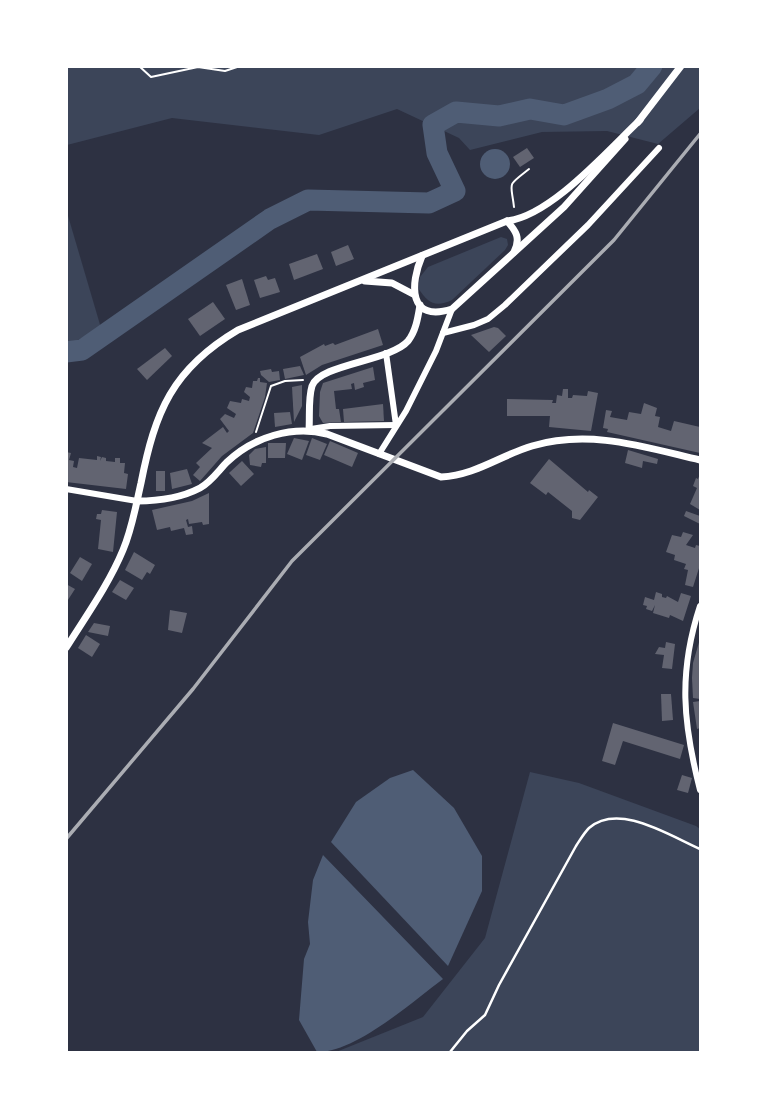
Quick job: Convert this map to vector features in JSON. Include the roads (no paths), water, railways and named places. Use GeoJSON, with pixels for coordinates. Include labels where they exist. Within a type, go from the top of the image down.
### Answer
{"type":"FeatureCollection","features":[{"type":"Feature","properties":{"kind":"street"},"geometry":{"type":"LineString","coordinates":[[379,454],[418,387],[452,309],[564,207],[618,148],[681,66]]}},
{"type":"Feature","properties":{"kind":"street"},"geometry":{"type":"LineString","coordinates":[[66,648],[124,550],[153,431],[178,381],[198,358],[237,330],[507,221],[516,220],[560,194],[640,120]]}},
{"type":"Feature","properties":{"kind":"street"},"geometry":{"type":"LineString","coordinates":[[443,333],[474,325],[505,305],[588,225],[659,148]]}},
{"type":"Feature","properties":{"kind":"street"},"geometry":{"type":"LineString","coordinates":[[507,221],[518,236],[518,244],[512,255]]}},
{"type":"Feature","properties":{"kind":"street"},"geometry":{"type":"LineString","coordinates":[[413,294],[414,275],[422,256]]}},
{"type":"Feature","properties":{"kind":"street"},"geometry":{"type":"LineString","coordinates":[[361,281],[392,283],[413,294],[420,305],[437,312],[452,309]]}},
{"type":"Feature","properties":{"kind":"street"},"geometry":{"type":"LineString","coordinates":[[309,429],[315,382],[328,373],[400,347],[410,339],[415,329],[420,305]]}},
{"type":"Feature","properties":{"kind":"street"},"geometry":{"type":"LineString","coordinates":[[386,353],[396,425]]}},
{"type":"Feature","properties":{"kind":"street"},"geometry":{"type":"LineString","coordinates":[[66,489],[137,501],[175,498],[203,487],[238,452],[284,433],[341,426],[396,425]]}},
{"type":"Feature","properties":{"kind":"street"},"geometry":{"type":"LineString","coordinates":[[309,429],[441,477],[461,476],[527,447],[571,438],[600,438],[625,442],[701,460]]}},
{"type":"Feature","properties":{"kind":"street"},"geometry":{"type":"LineString","coordinates":[[701,606],[689,651],[684,707],[701,790]]}},
{"type":"Feature","properties":{"kind":"lane"},"geometry":{"type":"LineString","coordinates":[[450,1052],[485,1015],[576,846],[590,828],[610,818],[628,818],[701,849]]}},
{"type":"Feature","properties":{"kind":"waterway"},"geometry":{"type":"LineString","coordinates":[[66,352],[82,350],[270,219],[308,200],[429,203],[455,191],[437,153],[433,125],[456,112],[499,116],[530,109],[564,115],[608,99],[637,84],[652,66]]}},
{"type":"Feature","properties":{"kind":"railway"},"geometry":{"type":"LineString","coordinates":[[66,839],[193,689],[292,561],[614,240],[700,134]]}}]}
